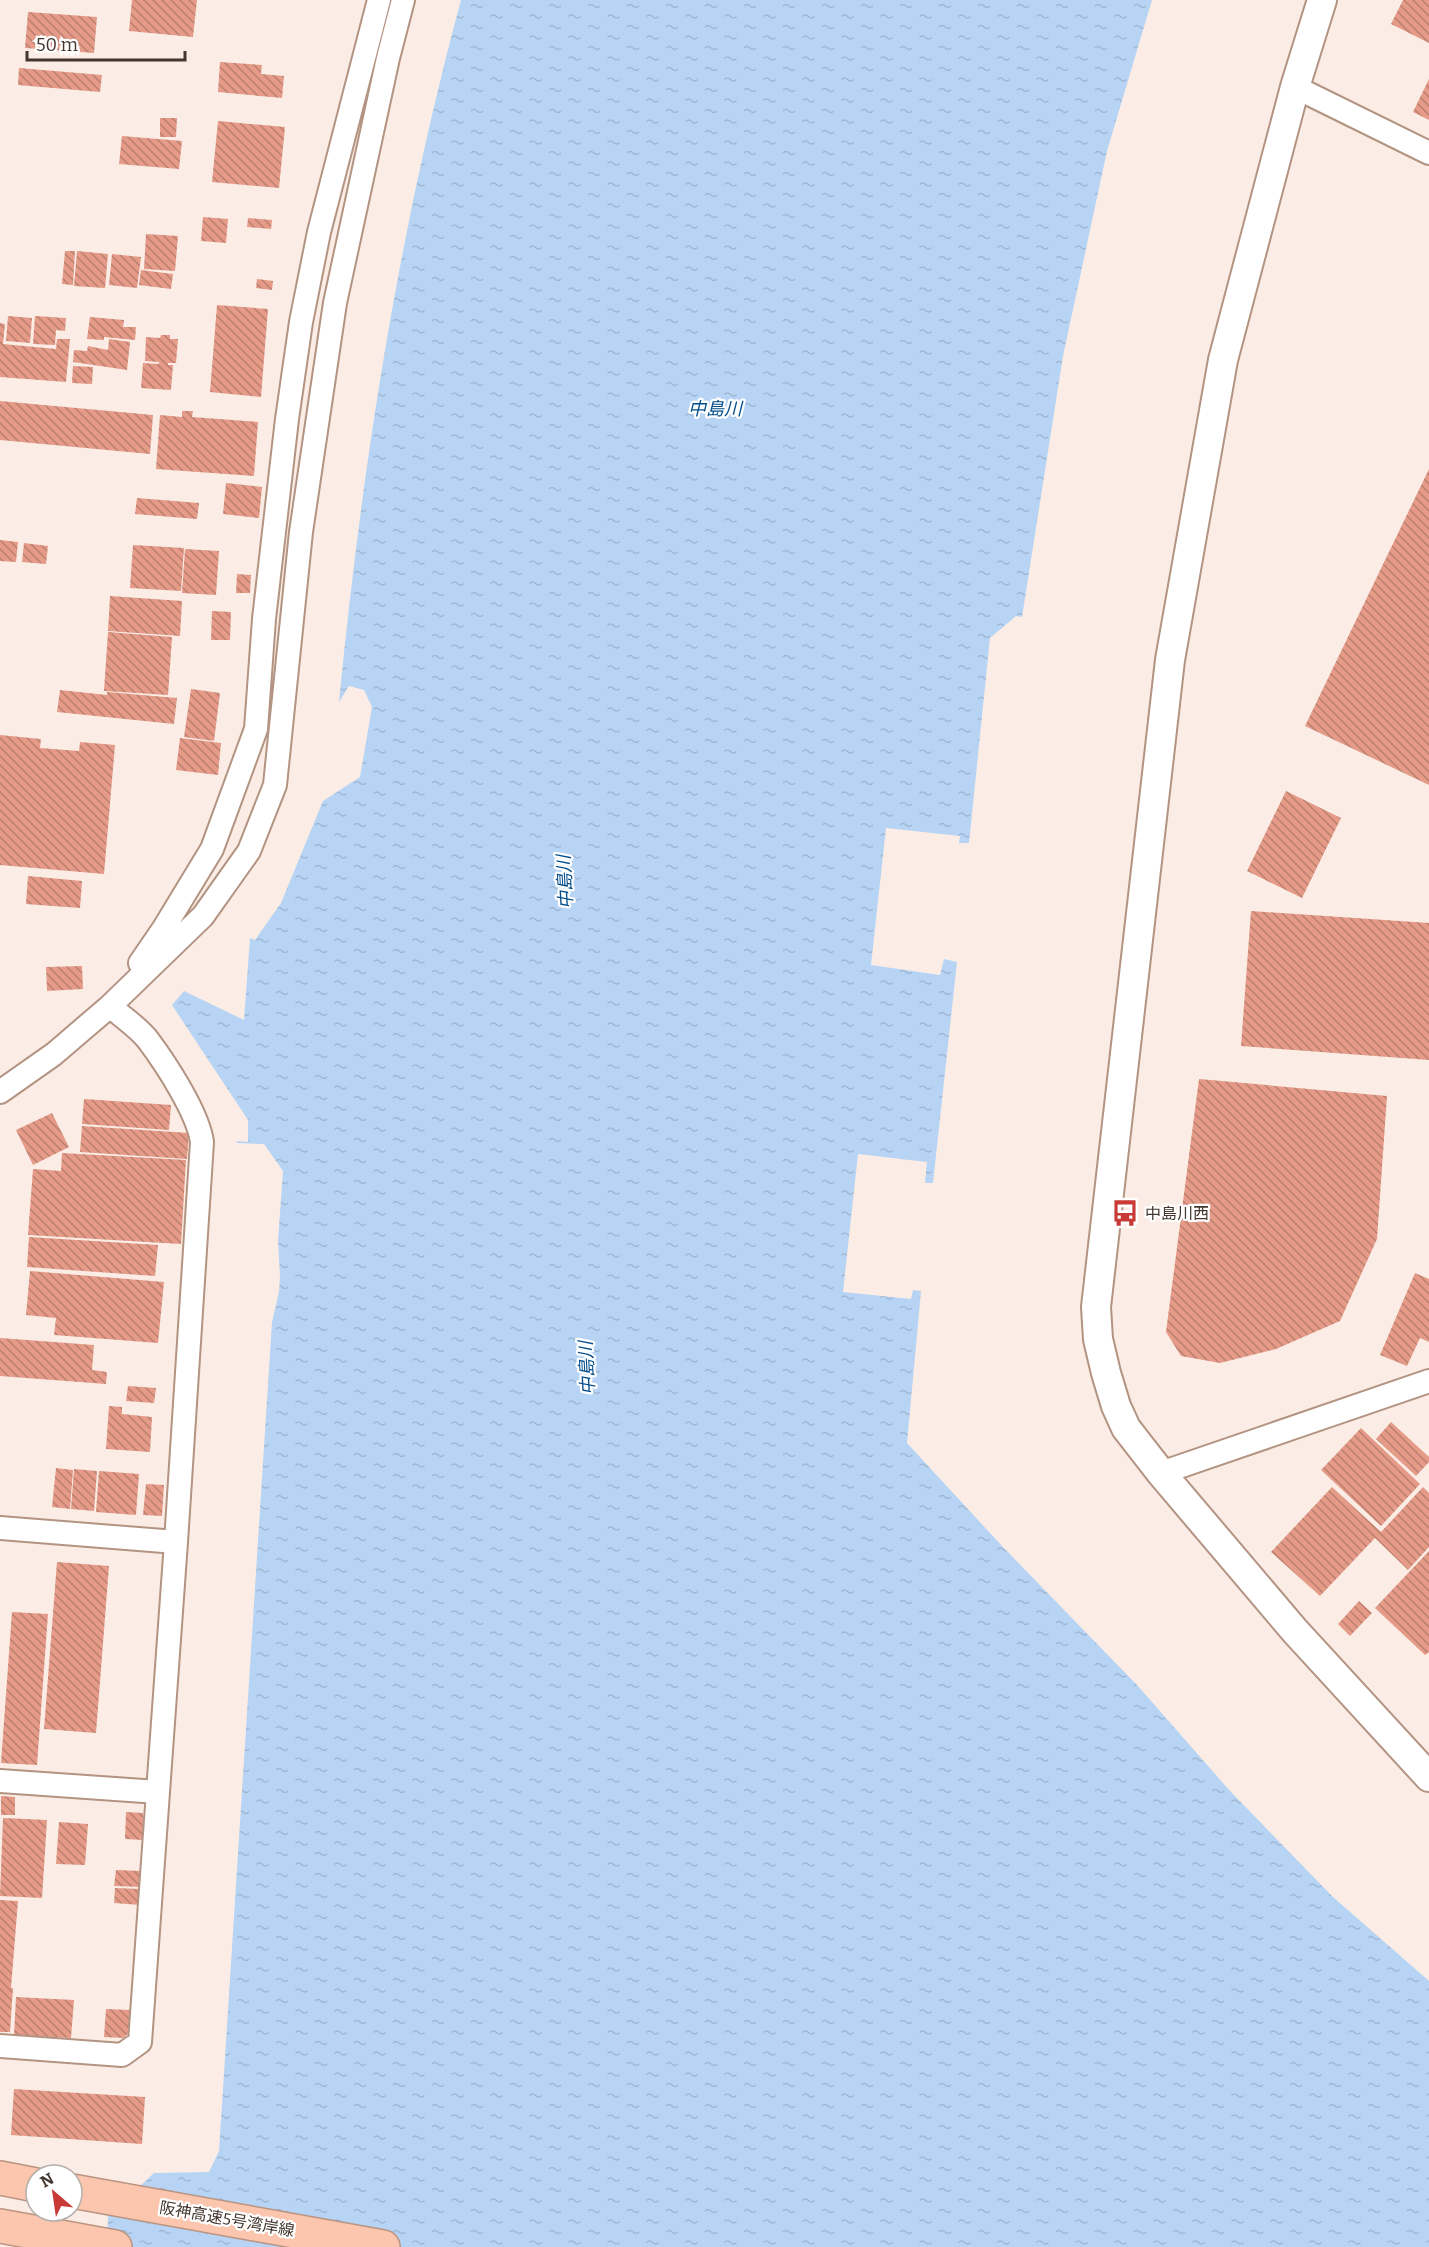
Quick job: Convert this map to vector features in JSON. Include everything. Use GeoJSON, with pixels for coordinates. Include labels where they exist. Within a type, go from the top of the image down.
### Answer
{"type":"FeatureCollection","features":[{"type":"Feature","properties":{"kind":"highway"},"geometry":{"type":"LineString","coordinates":[[0,2178],[24,2183]]}},
{"type":"Feature","properties":{"kind":"highway","name":"阪神高速5号湾岸線"},"geometry":{"type":"LineString","coordinates":[[84,2193],[382,2247]]}},
{"type":"Feature","properties":{"kind":"highway"},"geometry":{"type":"LineString","coordinates":[[0,2226],[116,2247]]}},
{"type":"Feature","properties":{"kind":"street"},"geometry":{"type":"LineString","coordinates":[[110,1006],[164,928],[212,849],[256,729],[264,619],[287,419],[302,322],[319,231],[379,0]]}},
{"type":"Feature","properties":{"kind":"street"},"geometry":{"type":"LineString","coordinates":[[0,1092],[54,1054],[110,1006],[203,916],[249,851],[276,785],[301,532],[335,303],[388,58],[403,0]]}},
{"type":"Feature","properties":{"kind":"street"},"geometry":{"type":"LineString","coordinates":[[1322,0],[1294,87],[1223,360],[1170,660],[1096,1307],[1098,1339],[1116,1406],[1126,1428],[1294,1631],[1429,1777]]}},
{"type":"Feature","properties":{"kind":"street"},"geometry":{"type":"LineString","coordinates":[[1294,87],[1429,153]]}},
{"type":"Feature","properties":{"kind":"street"},"geometry":{"type":"LineString","coordinates":[[0,2046],[122,2055],[141,2042],[202,1142],[200,1128],[192,1110],[147,1039],[110,1006]]}},
{"type":"Feature","properties":{"kind":"street"},"geometry":{"type":"LineString","coordinates":[[1161,1473],[1429,1381]]}},
{"type":"Feature","properties":{"kind":"street"},"geometry":{"type":"LineString","coordinates":[[0,1528],[176,1542]]}},
{"type":"Feature","properties":{"kind":"street"},"geometry":{"type":"LineString","coordinates":[[0,1781],[158,1792]]}},
{"type":"Feature","properties":{"kind":"water","name":"中島川"},"geometry":{"type":"Polygon","coordinates":[[[461,0],[1152,0],[1107,151],[1063,356],[1022,617],[1016,616],[990,638],[969,843],[959,843],[960,836],[886,828],[871,965],[940,975],[944,959],[957,962],[933,1183],[925,1183],[927,1162],[858,1154],[843,1292],[911,1299],[913,1290],[921,1291],[907,1443],[1002,1546],[1137,1685],[1230,1791],[1333,1897],[1429,1981],[1429,2247],[107,2247],[108,2216],[154,2173],[209,2172],[219,2151],[272,1322],[280,1276],[278,1240],[283,1171],[264,1144],[237,1143],[237,1141],[248,1142],[248,1120],[172,1005],[184,991],[244,1020],[250,938],[255,940],[281,903],[323,801],[360,777],[372,707],[364,690],[349,686],[339,702],[359,525],[385,348],[401,261],[439,86],[461,0]]]}},
{"type":"Feature","properties":{"kind":"building"},"geometry":{"type":"Polygon","coordinates":[[[132,0],[197,0],[193,37],[129,31],[132,0]]]}},
{"type":"Feature","properties":{"kind":"building"},"geometry":{"type":"Polygon","coordinates":[[[1403,0],[1429,0],[1429,43],[1391,24],[1403,0]]]}},
{"type":"Feature","properties":{"kind":"building"},"geometry":{"type":"Polygon","coordinates":[[[28,12],[97,17],[94,53],[25,48],[28,12]]]}},
{"type":"Feature","properties":{"kind":"building"},"geometry":{"type":"Polygon","coordinates":[[[220,62],[262,65],[261,74],[284,76],[282,98],[218,92],[220,62]]]}},
{"type":"Feature","properties":{"kind":"building"},"geometry":{"type":"Polygon","coordinates":[[[19,68],[102,75],[100,92],[18,85],[19,68]]]}},
{"type":"Feature","properties":{"kind":"building"},"geometry":{"type":"Polygon","coordinates":[[[1429,79],[1429,120],[1413,112],[1429,79]]]}},
{"type":"Feature","properties":{"kind":"building"},"geometry":{"type":"Polygon","coordinates":[[[160,118],[177,118],[176,137],[160,137],[160,118]]]}},
{"type":"Feature","properties":{"kind":"building"},"geometry":{"type":"Polygon","coordinates":[[[218,121],[285,127],[279,188],[212,182],[218,121]]]}},
{"type":"Feature","properties":{"kind":"building"},"geometry":{"type":"Polygon","coordinates":[[[122,136],[182,141],[179,169],[119,164],[122,136]]]}},
{"type":"Feature","properties":{"kind":"building"},"geometry":{"type":"Polygon","coordinates":[[[203,217],[228,219],[226,243],[201,241],[203,217]]]}},
{"type":"Feature","properties":{"kind":"building"},"geometry":{"type":"Polygon","coordinates":[[[248,218],[272,220],[271,229],[247,227],[248,218]]]}},
{"type":"Feature","properties":{"kind":"building"},"geometry":{"type":"Polygon","coordinates":[[[146,234],[178,236],[175,271],[144,269],[146,234]]]}},
{"type":"Feature","properties":{"kind":"building"},"geometry":{"type":"Polygon","coordinates":[[[65,251],[75,251],[73,285],[62,284],[65,251]]]}},
{"type":"Feature","properties":{"kind":"building"},"geometry":{"type":"Polygon","coordinates":[[[77,251],[108,254],[105,288],[74,286],[77,251]]]}},
{"type":"Feature","properties":{"kind":"building"},"geometry":{"type":"Polygon","coordinates":[[[112,254],[141,257],[137,288],[109,285],[112,254]]]}},
{"type":"Feature","properties":{"kind":"building"},"geometry":{"type":"Polygon","coordinates":[[[141,270],[173,274],[171,289],[139,285],[141,270]]]}},
{"type":"Feature","properties":{"kind":"building"},"geometry":{"type":"Polygon","coordinates":[[[257,279],[273,281],[272,290],[256,288],[257,279]]]}},
{"type":"Feature","properties":{"kind":"building"},"geometry":{"type":"Polygon","coordinates":[[[217,305],[268,309],[261,397],[210,392],[217,305]]]}},
{"type":"Feature","properties":{"kind":"building"},"geometry":{"type":"Polygon","coordinates":[[[8,316],[32,318],[30,343],[6,341],[8,316]]]}},
{"type":"Feature","properties":{"kind":"building"},"geometry":{"type":"Polygon","coordinates":[[[35,316],[66,318],[65,331],[56,330],[55,345],[33,344],[35,316]]]}},
{"type":"Feature","properties":{"kind":"building"},"geometry":{"type":"Polygon","coordinates":[[[90,317],[124,320],[123,327],[136,327],[135,340],[104,337],[104,340],[87,339],[90,317]]]}},
{"type":"Feature","properties":{"kind":"building"},"geometry":{"type":"Polygon","coordinates":[[[0,323],[5,324],[3,344],[56,349],[57,339],[70,339],[66,382],[0,377],[0,323]]]}},
{"type":"Feature","properties":{"kind":"building"},"geometry":{"type":"Polygon","coordinates":[[[161,335],[170,335],[170,339],[178,339],[176,363],[168,363],[168,365],[173,365],[171,390],[141,388],[143,363],[159,364],[159,362],[145,361],[146,337],[160,338],[161,335]]]}},
{"type":"Feature","properties":{"kind":"building"},"geometry":{"type":"Polygon","coordinates":[[[109,339],[130,342],[127,370],[73,362],[74,350],[87,351],[88,346],[108,350],[109,339]]]}},
{"type":"Feature","properties":{"kind":"building"},"geometry":{"type":"Polygon","coordinates":[[[73,366],[93,367],[92,384],[72,383],[73,366]]]}},
{"type":"Feature","properties":{"kind":"building"},"geometry":{"type":"Polygon","coordinates":[[[0,401],[153,415],[150,454],[0,440],[0,401]]]}},
{"type":"Feature","properties":{"kind":"building"},"geometry":{"type":"Polygon","coordinates":[[[182,411],[193,411],[192,417],[258,422],[254,476],[156,469],[160,415],[182,417],[182,411]]]}},
{"type":"Feature","properties":{"kind":"building"},"geometry":{"type":"Polygon","coordinates":[[[1429,469],[1429,785],[1305,726],[1429,469]]]}},
{"type":"Feature","properties":{"kind":"building"},"geometry":{"type":"Polygon","coordinates":[[[226,483],[262,487],[259,518],[223,514],[226,483]]]}},
{"type":"Feature","properties":{"kind":"building"},"geometry":{"type":"Polygon","coordinates":[[[137,498],[199,503],[197,519],[135,514],[137,498]]]}},
{"type":"Feature","properties":{"kind":"building"},"geometry":{"type":"Polygon","coordinates":[[[0,540],[18,542],[16,562],[0,561],[0,540]]]}},
{"type":"Feature","properties":{"kind":"building"},"geometry":{"type":"Polygon","coordinates":[[[24,543],[48,546],[46,564],[22,562],[24,543]]]}},
{"type":"Feature","properties":{"kind":"building"},"geometry":{"type":"Polygon","coordinates":[[[133,545],[184,548],[181,591],[130,588],[133,545]]]}},
{"type":"Feature","properties":{"kind":"building"},"geometry":{"type":"Polygon","coordinates":[[[185,549],[219,551],[216,595],[182,593],[185,549]]]}},
{"type":"Feature","properties":{"kind":"building"},"geometry":{"type":"Polygon","coordinates":[[[237,574],[251,575],[250,593],[236,593],[237,574]]]}},
{"type":"Feature","properties":{"kind":"building"},"geometry":{"type":"Polygon","coordinates":[[[110,596],[182,601],[180,636],[108,631],[110,596]]]}},
{"type":"Feature","properties":{"kind":"building"},"geometry":{"type":"Polygon","coordinates":[[[212,611],[231,612],[230,640],[211,640],[212,611]]]}},
{"type":"Feature","properties":{"kind":"building"},"geometry":{"type":"Polygon","coordinates":[[[108,632],[172,637],[168,695],[104,691],[108,632]]]}},
{"type":"Feature","properties":{"kind":"building"},"geometry":{"type":"Polygon","coordinates":[[[191,689],[220,693],[214,741],[184,737],[191,689]]]}},
{"type":"Feature","properties":{"kind":"building"},"geometry":{"type":"Polygon","coordinates":[[[60,690],[177,698],[174,724],[57,712],[60,690]]]}},
{"type":"Feature","properties":{"kind":"building"},"geometry":{"type":"Polygon","coordinates":[[[0,735],[41,739],[40,748],[79,751],[80,742],[115,745],[104,874],[0,865],[0,735]]]}},
{"type":"Feature","properties":{"kind":"building"},"geometry":{"type":"Polygon","coordinates":[[[180,738],[221,743],[218,775],[176,770],[180,738]]]}},
{"type":"Feature","properties":{"kind":"building"},"geometry":{"type":"Polygon","coordinates":[[[1286,791],[1341,818],[1302,898],[1247,871],[1286,791]]]}},
{"type":"Feature","properties":{"kind":"building"},"geometry":{"type":"Polygon","coordinates":[[[28,876],[82,881],[80,908],[26,904],[28,876]]]}},
{"type":"Feature","properties":{"kind":"building"},"geometry":{"type":"Polygon","coordinates":[[[1251,911],[1429,923],[1429,1060],[1241,1046],[1251,911]]]}},
{"type":"Feature","properties":{"kind":"building"},"geometry":{"type":"Polygon","coordinates":[[[82,966],[83,989],[47,991],[46,967],[82,966]]]}},
{"type":"Feature","properties":{"kind":"building"},"geometry":{"type":"Polygon","coordinates":[[[1199,1079],[1387,1096],[1377,1239],[1340,1321],[1276,1349],[1220,1363],[1181,1356],[1166,1332],[1199,1079]]]}},
{"type":"Feature","properties":{"kind":"building"},"geometry":{"type":"Polygon","coordinates":[[[84,1099],[171,1105],[169,1130],[82,1124],[84,1099]]]}},
{"type":"Feature","properties":{"kind":"building"},"geometry":{"type":"Polygon","coordinates":[[[52,1113],[69,1147],[33,1165],[16,1130],[52,1113]]]}},
{"type":"Feature","properties":{"kind":"building"},"geometry":{"type":"Polygon","coordinates":[[[82,1126],[189,1133],[187,1159],[80,1152],[82,1126]]]}},
{"type":"Feature","properties":{"kind":"building"},"geometry":{"type":"Polygon","coordinates":[[[62,1153],[186,1160],[181,1244],[28,1235],[33,1169],[61,1171],[62,1153]]]}},
{"type":"Feature","properties":{"kind":"building"},"geometry":{"type":"Polygon","coordinates":[[[29,1237],[158,1245],[155,1276],[27,1267],[29,1237]]]}},
{"type":"Feature","properties":{"kind":"building"},"geometry":{"type":"Polygon","coordinates":[[[30,1271],[164,1282],[158,1343],[54,1335],[56,1318],[26,1315],[30,1271]]]}},
{"type":"Feature","properties":{"kind":"building"},"geometry":{"type":"Polygon","coordinates":[[[1415,1273],[1429,1279],[1429,1342],[1420,1338],[1407,1366],[1380,1355],[1415,1273]]]}},
{"type":"Feature","properties":{"kind":"building"},"geometry":{"type":"Polygon","coordinates":[[[0,1338],[94,1345],[92,1370],[107,1372],[106,1384],[0,1376],[0,1338]]]}},
{"type":"Feature","properties":{"kind":"building"},"geometry":{"type":"Polygon","coordinates":[[[128,1386],[156,1388],[154,1403],[126,1401],[128,1386]]]}},
{"type":"Feature","properties":{"kind":"building"},"geometry":{"type":"Polygon","coordinates":[[[109,1406],[122,1407],[122,1414],[152,1417],[150,1452],[106,1449],[109,1406]]]}},
{"type":"Feature","properties":{"kind":"building"},"geometry":{"type":"Polygon","coordinates":[[[1391,1422],[1429,1457],[1429,1462],[1416,1476],[1376,1439],[1391,1422]]]}},
{"type":"Feature","properties":{"kind":"building"},"geometry":{"type":"Polygon","coordinates":[[[1361,1428],[1420,1484],[1381,1526],[1321,1470],[1361,1428]]]}},
{"type":"Feature","properties":{"kind":"building"},"geometry":{"type":"Polygon","coordinates":[[[56,1468],[73,1470],[70,1509],[52,1507],[56,1468]]]}},
{"type":"Feature","properties":{"kind":"building"},"geometry":{"type":"Polygon","coordinates":[[[74,1469],[97,1471],[94,1511],[71,1509],[74,1469]]]}},
{"type":"Feature","properties":{"kind":"building"},"geometry":{"type":"Polygon","coordinates":[[[99,1471],[139,1474],[136,1515],[96,1512],[99,1471]]]}},
{"type":"Feature","properties":{"kind":"building"},"geometry":{"type":"Polygon","coordinates":[[[146,1484],[164,1485],[162,1516],[143,1515],[146,1484]]]}},
{"type":"Feature","properties":{"kind":"building"},"geometry":{"type":"Polygon","coordinates":[[[1332,1487],[1381,1532],[1423,1487],[1429,1493],[1429,1547],[1408,1570],[1375,1538],[1320,1596],[1271,1552],[1332,1487]]]}},
{"type":"Feature","properties":{"kind":"building"},"geometry":{"type":"Polygon","coordinates":[[[1429,1551],[1429,1652],[1425,1655],[1375,1608],[1429,1551]]]}},
{"type":"Feature","properties":{"kind":"building"},"geometry":{"type":"Polygon","coordinates":[[[57,1562],[109,1566],[96,1733],[44,1729],[57,1562]]]}},
{"type":"Feature","properties":{"kind":"building"},"geometry":{"type":"Polygon","coordinates":[[[1359,1601],[1372,1613],[1350,1636],[1338,1624],[1359,1601]]]}},
{"type":"Feature","properties":{"kind":"building"},"geometry":{"type":"Polygon","coordinates":[[[12,1612],[48,1614],[37,1765],[1,1763],[12,1612]]]}},
{"type":"Feature","properties":{"kind":"building"},"geometry":{"type":"Polygon","coordinates":[[[1,1796],[15,1797],[15,1815],[1,1815],[1,1796]]]}},
{"type":"Feature","properties":{"kind":"building"},"geometry":{"type":"Polygon","coordinates":[[[126,1812],[143,1813],[143,1840],[125,1839],[126,1812]]]}},
{"type":"Feature","properties":{"kind":"building"},"geometry":{"type":"Polygon","coordinates":[[[3,1818],[47,1820],[42,1898],[0,1896],[3,1818]]]}},
{"type":"Feature","properties":{"kind":"building"},"geometry":{"type":"Polygon","coordinates":[[[59,1822],[88,1824],[85,1865],[56,1864],[59,1822]]]}},
{"type":"Feature","properties":{"kind":"building"},"geometry":{"type":"Polygon","coordinates":[[[116,1870],[142,1871],[141,1887],[114,1886],[116,1870]]]}},
{"type":"Feature","properties":{"kind":"building"},"geometry":{"type":"Polygon","coordinates":[[[115,1888],[141,1889],[141,1905],[114,1903],[115,1888]]]}},
{"type":"Feature","properties":{"kind":"building"},"geometry":{"type":"Polygon","coordinates":[[[0,1900],[18,1901],[10,2032],[0,2032],[0,1900]]]}},
{"type":"Feature","properties":{"kind":"building"},"geometry":{"type":"Polygon","coordinates":[[[16,1997],[74,2000],[71,2038],[14,2035],[16,1997]]]}},
{"type":"Feature","properties":{"kind":"building"},"geometry":{"type":"Polygon","coordinates":[[[106,2009],[131,2010],[129,2033],[123,2038],[104,2037],[106,2009]]]}},
{"type":"Feature","properties":{"kind":"building"},"geometry":{"type":"Polygon","coordinates":[[[14,2089],[145,2097],[142,2144],[11,2135],[14,2089]]]}},
{"type":"Feature","properties":{"kind":"place","name":"中島川西"},"geometry":{"type":"Point","coordinates":[1125,1213]}}]}
